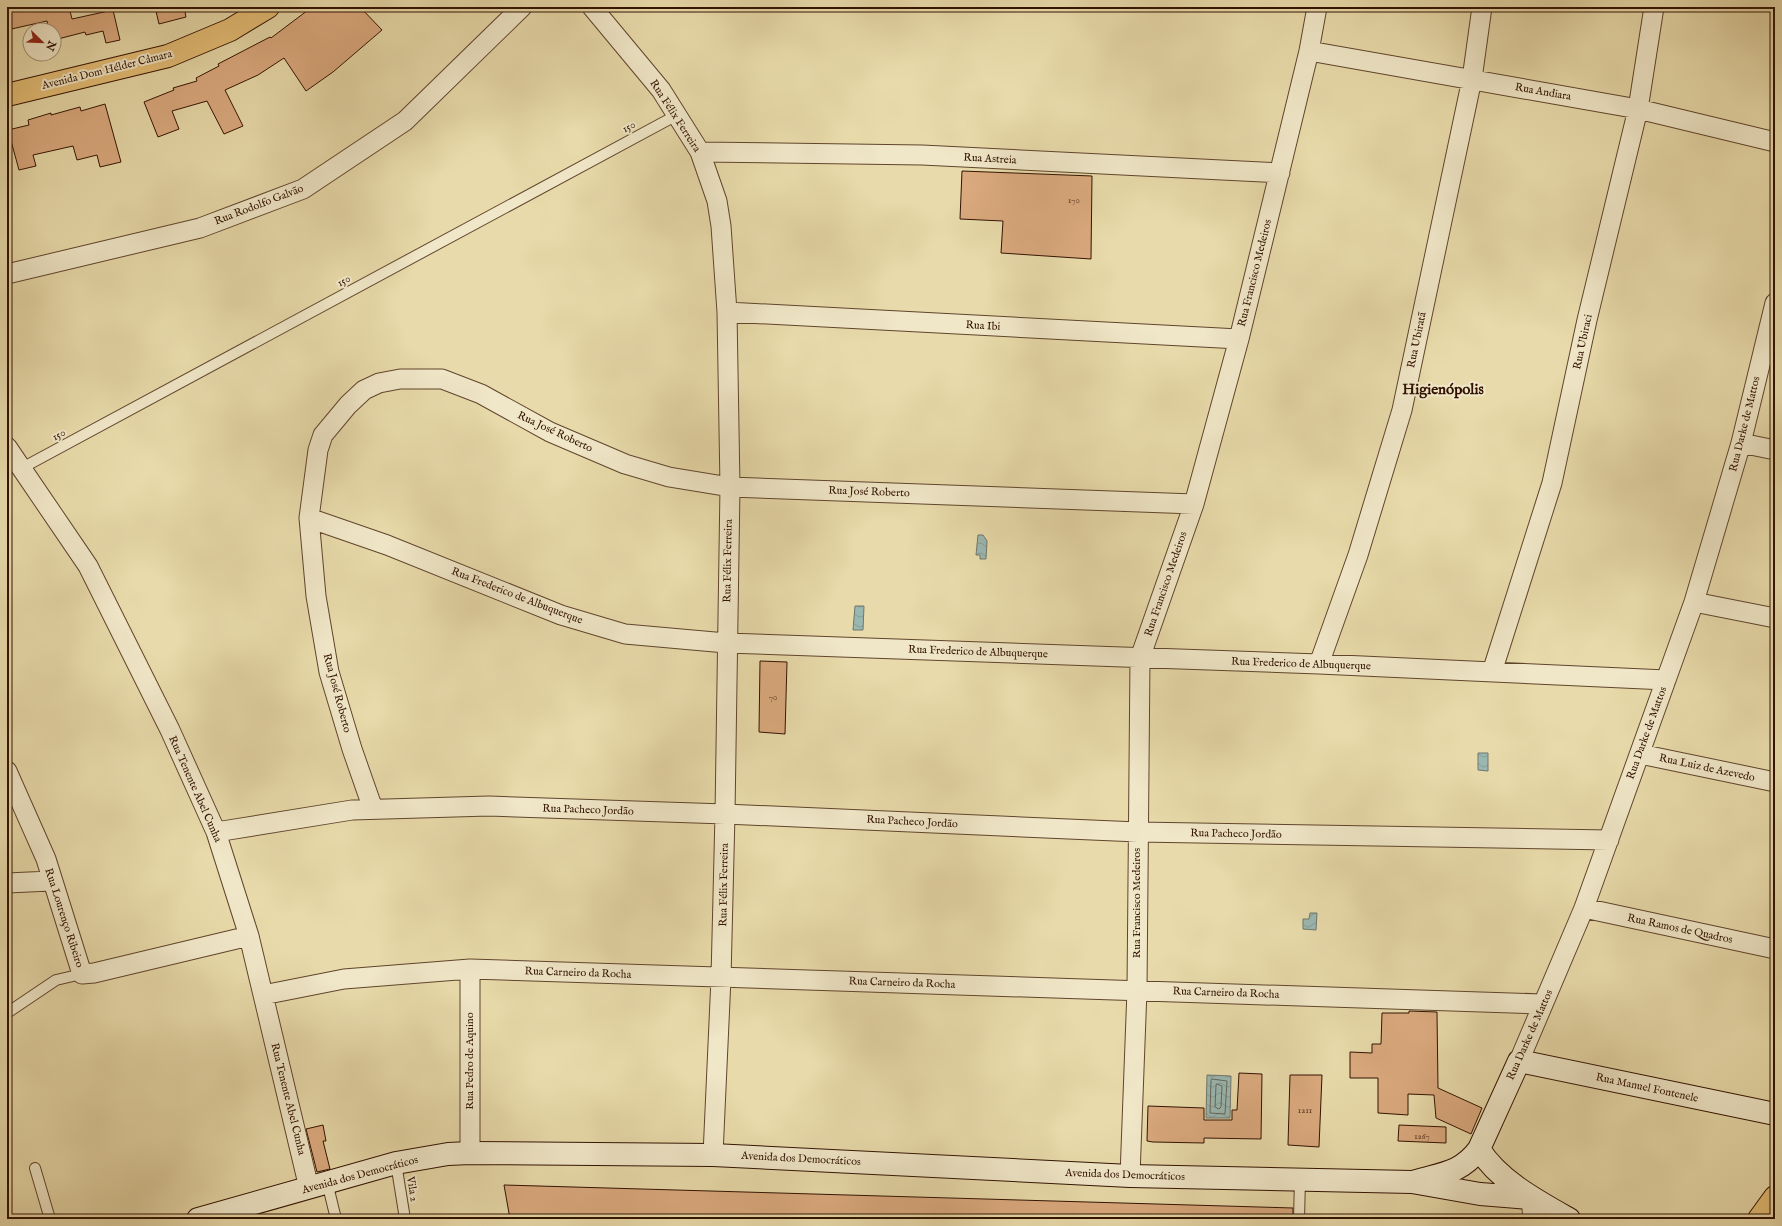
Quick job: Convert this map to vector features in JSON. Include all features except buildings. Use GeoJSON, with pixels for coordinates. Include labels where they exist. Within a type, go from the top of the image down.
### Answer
{"type":"FeatureCollection","features":[{"type":"Feature","properties":{"kind":"main road","name":"Avenida Dom Hélder Câmara"},"geometry":{"type":"LineString","coordinates":[[7,95],[168,56],[230,30],[268,7]]}},
{"type":"Feature","properties":{"kind":"street","name":"Rua Rodolfo Galvão"},"geometry":{"type":"LineString","coordinates":[[7,274],[200,228],[303,190],[405,121],[522,7]]}},
{"type":"Feature","properties":{"kind":"street","name":"Rua Félix Ferreira"},"geometry":{"type":"LineString","coordinates":[[592,7],[661,90],[700,152],[717,201],[721,226],[727,312],[730,487],[721,978],[713,1154]]}},
{"type":"Feature","properties":{"kind":"street","name":"Rua Francisco Medeiros"},"geometry":{"type":"LineString","coordinates":[[1130,1176],[1137,990],[1140,658],[1194,504],[1239,339],[1309,51],[1317,7]]}},
{"type":"Feature","properties":{"kind":"street","name":"Rua Ubiratã"},"geometry":{"type":"LineString","coordinates":[[1319,664],[1358,555],[1402,410],[1472,79],[1482,7]]}},
{"type":"Feature","properties":{"kind":"street","name":"Rua Ubiraci"},"geometry":{"type":"LineString","coordinates":[[1492,672],[1552,483],[1587,320],[1638,109],[1654,7]]}},
{"type":"Feature","properties":{"kind":"street","name":"Rua Andiara"},"geometry":{"type":"LineString","coordinates":[[1309,51],[1638,109],[1775,142]]}},
{"type":"Feature","properties":{"kind":"street","name":"Rua Astreia"},"geometry":{"type":"LineString","coordinates":[[700,152],[922,155],[1280,173]]}},
{"type":"Feature","properties":{"kind":"street","name":"Rua Darke de Mattos"},"geometry":{"type":"LineString","coordinates":[[1479,1149],[1584,908],[1694,602],[1741,443],[1775,303]]}},
{"type":"Feature","properties":{"kind":"street","name":"Rua Ibi"},"geometry":{"type":"LineString","coordinates":[[727,312],[1239,339]]}},
{"type":"Feature","properties":{"kind":"street","name":"Rua José Roberto"},"geometry":{"type":"LineString","coordinates":[[373,809],[352,749],[329,672],[316,596],[310,518],[318,450],[323,435],[348,405],[364,390],[379,383],[400,379],[442,379],[481,394],[550,432],[625,464],[669,477],[730,487],[1194,504]]}},
{"type":"Feature","properties":{"kind":"street"},"geometry":{"type":"LineString","coordinates":[[1741,443],[1775,450]]}},
{"type":"Feature","properties":{"kind":"street","name":"Rua Tenente Abel Cunha"},"geometry":{"type":"LineString","coordinates":[[7,447],[88,566],[170,730],[216,832],[249,936],[263,995],[318,1185]]}},
{"type":"Feature","properties":{"kind":"street","name":"Rua Frederico de Albuquerque"},"geometry":{"type":"LineString","coordinates":[[310,518],[387,545],[561,615],[625,634],[726,644],[1319,664],[1666,680]]}},
{"type":"Feature","properties":{"kind":"street"},"geometry":{"type":"LineString","coordinates":[[1694,602],[1775,618]]}},
{"type":"Feature","properties":{"kind":"street","name":"Rua Luiz de Azevedo"},"geometry":{"type":"LineString","coordinates":[[1640,754],[1775,782]]}},
{"type":"Feature","properties":{"kind":"street","name":"Rua Lourenço Ribeiro"},"geometry":{"type":"LineString","coordinates":[[7,771],[46,859],[51,880],[82,974],[94,973],[249,936]]}},
{"type":"Feature","properties":{"kind":"street","name":"Rua Pacheco Jordão"},"geometry":{"type":"LineString","coordinates":[[216,832],[352,810],[489,806],[725,814],[1138,832],[1609,840]]}},
{"type":"Feature","properties":{"kind":"street"},"geometry":{"type":"LineString","coordinates":[[7,883],[51,880]]}},
{"type":"Feature","properties":{"kind":"street","name":"Rua Ramos de Quadros"},"geometry":{"type":"LineString","coordinates":[[1584,908],[1775,949]]}},
{"type":"Feature","properties":{"kind":"street","name":"Rua Carneiro da Rocha"},"geometry":{"type":"LineString","coordinates":[[263,995],[344,979],[470,969],[1543,1004]]}},
{"type":"Feature","properties":{"kind":"street","name":"Rua Pedro de Aquino"},"geometry":{"type":"LineString","coordinates":[[470,969],[470,1153]]}},
{"type":"Feature","properties":{"kind":"street","name":"Rua Manuel Fontenele"},"geometry":{"type":"LineString","coordinates":[[1518,1062],[1775,1114]]}},
{"type":"Feature","properties":{"kind":"street","name":"Avenida dos Democráticos"},"geometry":{"type":"LineString","coordinates":[[1412,1182],[1460,1167],[1470,1160],[1479,1149],[1485,1159],[1532,1209]]}},
{"type":"Feature","properties":{"kind":"street","name":"Avenida dos Democráticos"},"geometry":{"type":"LineString","coordinates":[[198,1219],[396,1163],[448,1154],[470,1153],[713,1154],[1130,1176],[1412,1182],[1480,1194],[1569,1219]]}},
{"type":"Feature","properties":{"kind":"lane","name":"150"},"geometry":{"type":"LineString","coordinates":[[22,468],[677,115]]}},
{"type":"Feature","properties":{"kind":"lane"},"geometry":{"type":"LineString","coordinates":[[7,1013],[56,980],[82,974]]}},
{"type":"Feature","properties":{"kind":"lane","name":"Vila 2"},"geometry":{"type":"LineString","coordinates":[[396,1163],[405,1219]]}},
{"type":"Feature","properties":{"kind":"lane"},"geometry":{"type":"LineString","coordinates":[[35,1168],[50,1219]]}},
{"type":"Feature","properties":{"kind":"lane"},"geometry":{"type":"LineString","coordinates":[[1299,1219],[1300,1179]]}},
{"type":"Feature","properties":{"kind":"lane"},"geometry":{"type":"LineString","coordinates":[[318,1185],[336,1219]]}},
{"type":"Feature","properties":{"kind":"water"},"geometry":{"type":"Polygon","coordinates":[[[978,535],[983,535],[987,541],[986,559],[980,559],[980,555],[976,555],[978,535]]]}},
{"type":"Feature","properties":{"kind":"water"},"geometry":{"type":"Polygon","coordinates":[[[855,606],[864,606],[863,630],[853,630],[855,606]]]}},
{"type":"Feature","properties":{"kind":"water"},"geometry":{"type":"Polygon","coordinates":[[[1478,753],[1488,753],[1488,771],[1478,770],[1478,753]]]}},
{"type":"Feature","properties":{"kind":"water"},"geometry":{"type":"Polygon","coordinates":[[[1310,913],[1317,913],[1316,930],[1303,929],[1303,919],[1309,919],[1310,913]]]}},
{"type":"Feature","properties":{"kind":"water"},"geometry":{"type":"Polygon","coordinates":[[[1207,1075],[1231,1076],[1230,1118],[1206,1118],[1207,1075]]]}},
{"type":"Feature","properties":{"kind":"district","name":"Higienópolis"},"geometry":{"type":"Point","coordinates":[1443,389]}}]}
